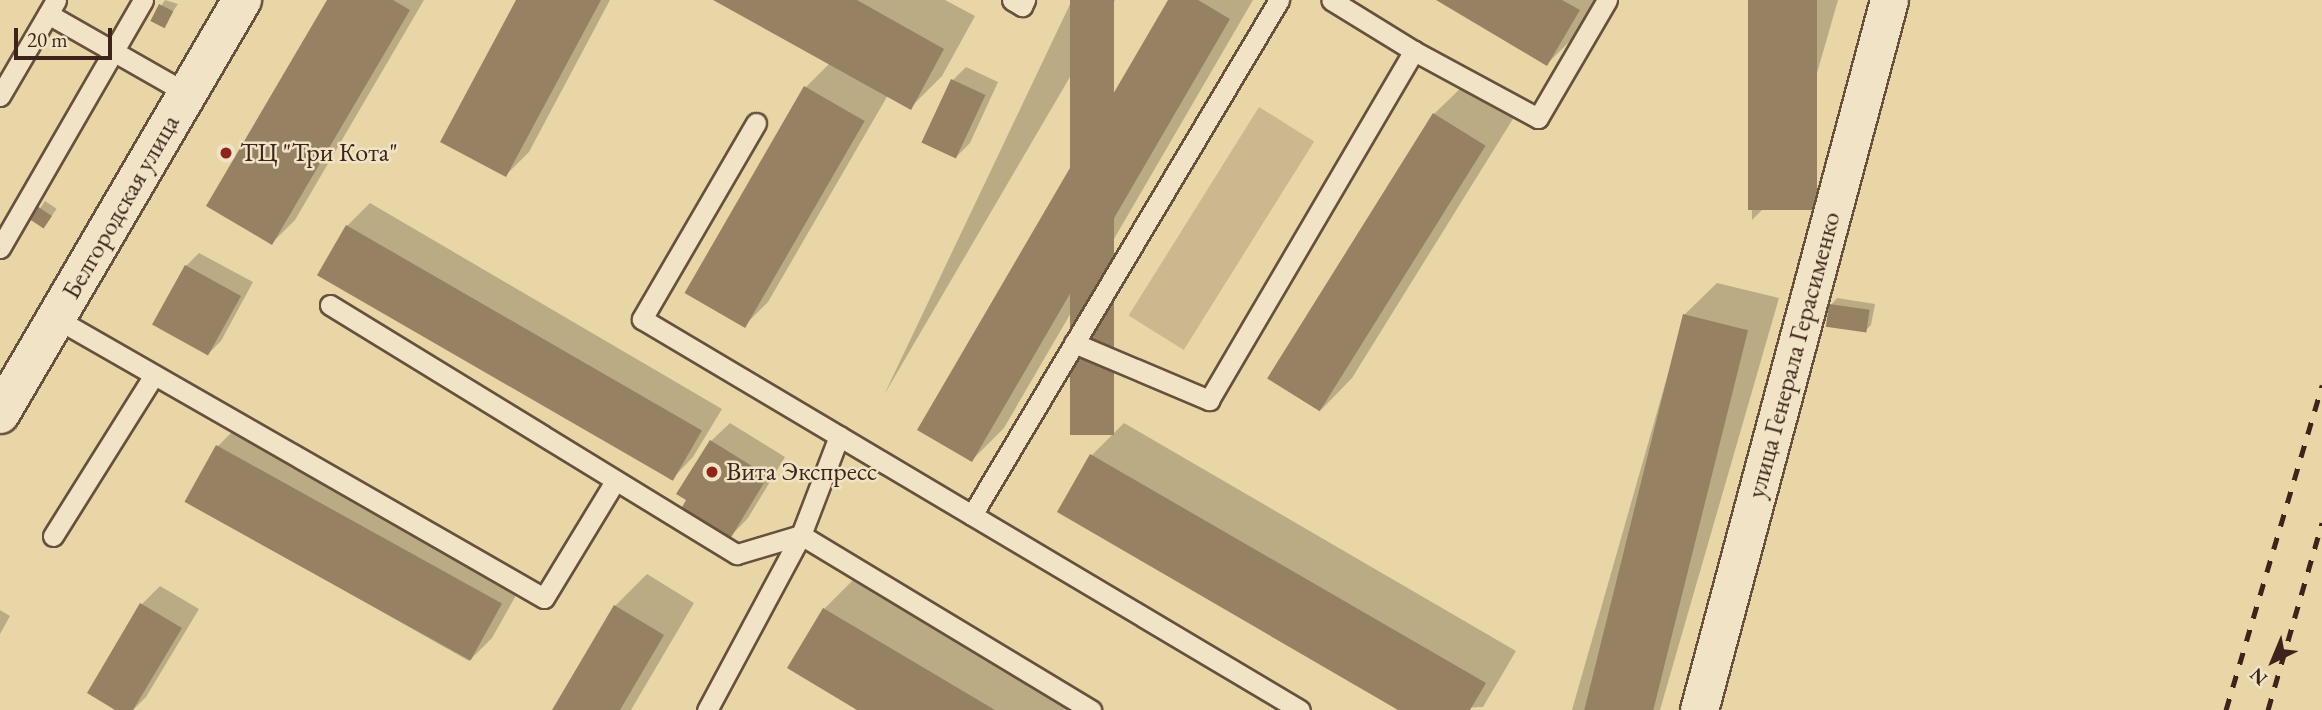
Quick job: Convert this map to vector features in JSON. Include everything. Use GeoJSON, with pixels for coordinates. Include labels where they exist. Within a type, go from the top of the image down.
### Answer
{"type":"FeatureCollection","features":[{"type":"Feature","properties":{"kind":"main road","name":"Белгородская улица"},"geometry":{"type":"LineString","coordinates":[[0,414],[242,0]]}},
{"type":"Feature","properties":{"kind":"street","name":"улица Генерала Герасименко"},"geometry":{"type":"LineString","coordinates":[[1699,710],[1889,0]]}},
{"type":"Feature","properties":{"kind":"lane"},"geometry":{"type":"LineString","coordinates":[[0,248],[143,0]]}},
{"type":"Feature","properties":{"kind":"lane"},"geometry":{"type":"LineString","coordinates":[[1012,0],[1022,6],[1025,0]]}},
{"type":"Feature","properties":{"kind":"lane"},"geometry":{"type":"LineString","coordinates":[[972,515],[1279,0]]}},
{"type":"Feature","properties":{"kind":"lane"},"geometry":{"type":"LineString","coordinates":[[1331,0],[1414,51],[1538,118],[1607,0]]}},
{"type":"Feature","properties":{"kind":"lane"},"geometry":{"type":"LineString","coordinates":[[0,96],[52,7],[114,50],[188,94]]}},
{"type":"Feature","properties":{"kind":"lane"},"geometry":{"type":"LineString","coordinates":[[1074,343],[1209,400],[1414,51]]}},
{"type":"Feature","properties":{"kind":"lane"},"geometry":{"type":"LineString","coordinates":[[756,123],[642,319],[1300,710]]}},
{"type":"Feature","properties":{"kind":"lane"},"geometry":{"type":"LineString","coordinates":[[330,305],[737,554],[801,535],[1091,710]]}},
{"type":"Feature","properties":{"kind":"lane"},"geometry":{"type":"LineString","coordinates":[[57,319],[544,598],[615,481]]}},
{"type":"Feature","properties":{"kind":"lane"},"geometry":{"type":"LineString","coordinates":[[53,536],[154,375]]}},
{"type":"Feature","properties":{"kind":"lane"},"geometry":{"type":"LineString","coordinates":[[707,710],[801,535],[839,436]]}},
{"type":"Feature","properties":{"kind":"shaded area"},"geometry":{"type":"Polygon","coordinates":[[[1259,107],[1314,141],[1184,350],[1129,316],[1259,107]]]}},
{"type":"Feature","properties":{"kind":"building"},"geometry":{"type":"Polygon","coordinates":[[[327,0],[393,0],[410,10],[272,245],[206,206],[327,0]]]}},
{"type":"Feature","properties":{"kind":"building"},"geometry":{"type":"Polygon","coordinates":[[[516,0],[601,0],[506,177],[440,142],[516,0]]]}},
{"type":"Feature","properties":{"kind":"building"},"geometry":{"type":"Polygon","coordinates":[[[713,0],[857,0],[944,49],[911,110],[713,0]]]}},
{"type":"Feature","properties":{"kind":"building"},"geometry":{"type":"Polygon","coordinates":[[[1070,0],[1114,0],[1114,435],[1070,435],[1070,0]]]}},
{"type":"Feature","properties":{"kind":"building"},"geometry":{"type":"Polygon","coordinates":[[[1168,0],[1198,0],[1230,19],[972,462],[917,430],[1168,0]]]}},
{"type":"Feature","properties":{"kind":"building"},"geometry":{"type":"Polygon","coordinates":[[[1436,0],[1562,0],[1580,10],[1547,66],[1436,0]]]}},
{"type":"Feature","properties":{"kind":"building"},"geometry":{"type":"Polygon","coordinates":[[[1748,0],[1817,0],[1817,210],[1748,210],[1748,0]]]}},
{"type":"Feature","properties":{"kind":"building"},"geometry":{"type":"Polygon","coordinates":[[[159,4],[173,11],[165,28],[150,21],[159,4]]]}},
{"type":"Feature","properties":{"kind":"building"},"geometry":{"type":"Polygon","coordinates":[[[951,79],[985,95],[956,159],[921,142],[951,79]]]}},
{"type":"Feature","properties":{"kind":"building"},"geometry":{"type":"Polygon","coordinates":[[[804,86],[865,121],[745,328],[684,293],[804,86]]]}},
{"type":"Feature","properties":{"kind":"building"},"geometry":{"type":"Polygon","coordinates":[[[1433,113],[1486,146],[1320,411],[1267,378],[1433,113]]]}},
{"type":"Feature","properties":{"kind":"building"},"geometry":{"type":"Polygon","coordinates":[[[37,206],[52,216],[44,229],[29,218],[37,206]]]}},
{"type":"Feature","properties":{"kind":"building"},"geometry":{"type":"Polygon","coordinates":[[[346,225],[702,430],[673,481],[317,275],[346,225]]]}},
{"type":"Feature","properties":{"kind":"building"},"geometry":{"type":"Polygon","coordinates":[[[185,265],[241,296],[208,356],[152,324],[185,265]]]}},
{"type":"Feature","properties":{"kind":"building"},"geometry":{"type":"Polygon","coordinates":[[[1829,304],[1870,310],[1866,332],[1826,327],[1829,304]]]}},
{"type":"Feature","properties":{"kind":"building"},"geometry":{"type":"Polygon","coordinates":[[[1683,314],[1748,330],[1653,710],[1584,710],[1683,314]]]}},
{"type":"Feature","properties":{"kind":"building"},"geometry":{"type":"Polygon","coordinates":[[[710,440],[768,476],[730,539],[681,509],[686,500],[676,494],[710,440]]]}},
{"type":"Feature","properties":{"kind":"building"},"geometry":{"type":"Polygon","coordinates":[[[216,445],[502,604],[470,660],[184,502],[216,445]]]}},
{"type":"Feature","properties":{"kind":"building"},"geometry":{"type":"Polygon","coordinates":[[[1090,454],[1486,683],[1470,710],[1398,710],[1057,512],[1090,454]]]}},
{"type":"Feature","properties":{"kind":"building"},"geometry":{"type":"Polygon","coordinates":[[[140,603],[182,628],[133,710],[115,710],[87,693],[140,603]]]}},
{"type":"Feature","properties":{"kind":"building"},"geometry":{"type":"Polygon","coordinates":[[[614,605],[664,635],[620,710],[552,710],[614,605]]]}},
{"type":"Feature","properties":{"kind":"building"},"geometry":{"type":"Polygon","coordinates":[[[823,608],[995,710],[857,710],[787,668],[823,608]]]}},
{"type":"Feature","properties":{"kind":"railway"},"geometry":{"type":"LineString","coordinates":[[2226,710],[2322,385]]}},
{"type":"Feature","properties":{"kind":"railway"},"geometry":{"type":"LineString","coordinates":[[2268,710],[2322,523]]}},
{"type":"Feature","properties":{"kind":"place","name":"ТЦ \"Три Кота\""},"geometry":{"type":"Point","coordinates":[226,153]}},
{"type":"Feature","properties":{"kind":"place","name":"Вита Экспресс"},"geometry":{"type":"Point","coordinates":[712,472]}}]}
